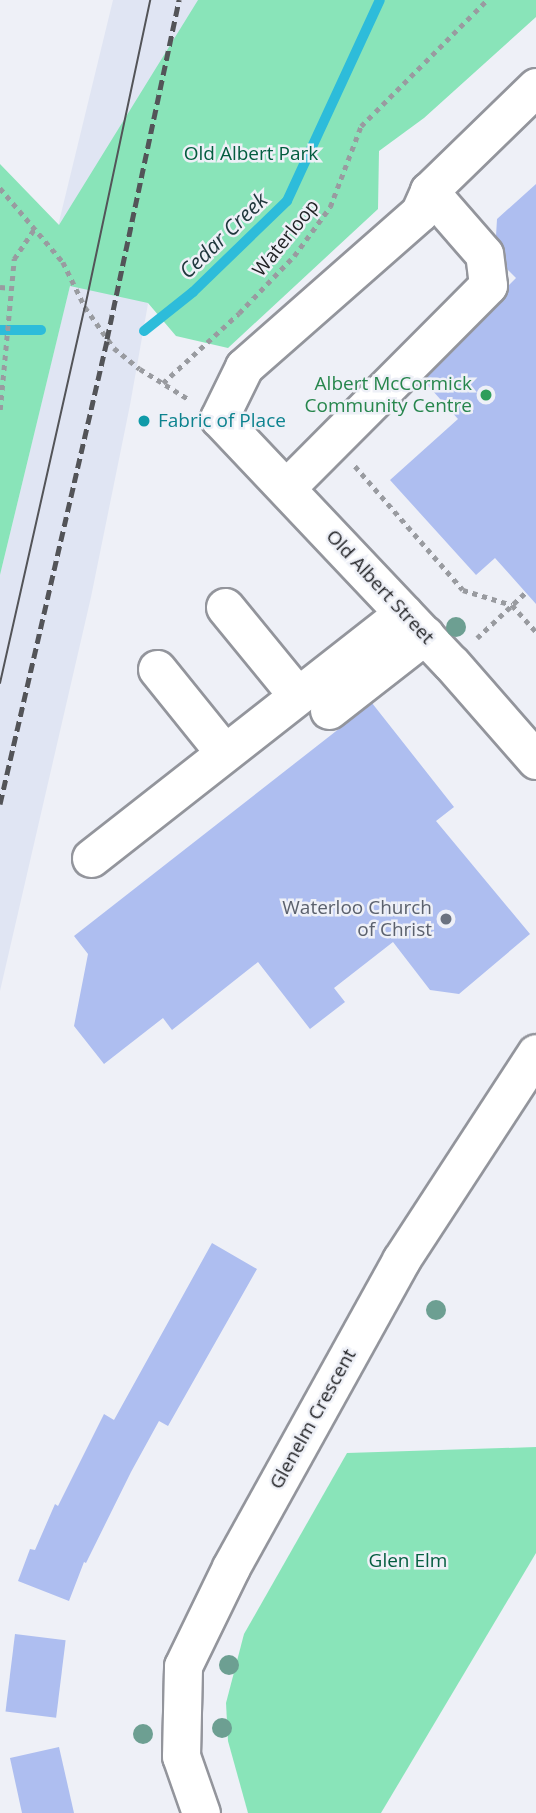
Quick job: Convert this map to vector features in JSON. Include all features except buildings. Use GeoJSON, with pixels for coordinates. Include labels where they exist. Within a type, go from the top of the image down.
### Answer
{"type":"FeatureCollection","features":[{"type":"Feature","properties":{"kind":"street"},"geometry":{"type":"LineString","coordinates":[[286,488],[488,285],[484,254],[429,191],[536,87]]}},
{"type":"Feature","properties":{"kind":"street","name":"Old Albert Street"},"geometry":{"type":"LineString","coordinates":[[429,191],[419,213],[244,368],[219,418],[451,663],[536,760]]}},
{"type":"Feature","properties":{"kind":"street"},"geometry":{"type":"LineString","coordinates":[[225,607],[313,703]]}},
{"type":"Feature","properties":{"kind":"street"},"geometry":{"type":"LineString","coordinates":[[91,858],[224,752],[313,703],[414,624]]}},
{"type":"Feature","properties":{"kind":"street"},"geometry":{"type":"LineString","coordinates":[[157,669],[224,752]]}},
{"type":"Feature","properties":{"kind":"street","name":"Glenelm Crescent"},"geometry":{"type":"LineString","coordinates":[[201,1813],[181,1755],[183,1666],[231,1567],[401,1260],[536,1053]]}},
{"type":"Feature","properties":{"kind":"path","name":"Waterloop"},"geometry":{"type":"LineString","coordinates":[[35,228],[63,262],[85,307],[114,348],[163,383],[239,313],[294,256],[330,208],[361,126],[487,0]]}},
{"type":"Feature","properties":{"kind":"path"},"geometry":{"type":"LineString","coordinates":[[0,188],[35,228],[14,259],[0,410]]}},
{"type":"Feature","properties":{"kind":"path"},"geometry":{"type":"LineString","coordinates":[[0,287],[12,288]]}},
{"type":"Feature","properties":{"kind":"path"},"geometry":{"type":"LineString","coordinates":[[334,440],[463,590],[512,606],[536,632]]}},
{"type":"Feature","properties":{"kind":"path"},"geometry":{"type":"LineString","coordinates":[[451,663],[526,593]]}},
{"type":"Feature","properties":{"kind":"shaded area"},"geometry":{"type":"Polygon","coordinates":[[[113,0],[202,0],[130,405],[91,597],[0,991],[0,575],[70,285],[58,226],[113,0]]]}},
{"type":"Feature","properties":{"kind":"green space","name":"Old Albert Park"},"geometry":{"type":"Polygon","coordinates":[[[198,0],[536,0],[536,17],[424,118],[379,151],[378,209],[228,348],[176,336],[148,303],[70,286],[0,575],[0,164],[59,225],[198,0]]]}},
{"type":"Feature","properties":{"kind":"green space","name":"Glen Elm"},"geometry":{"type":"Polygon","coordinates":[[[536,1447],[536,1553],[381,1813],[248,1813],[228,1741],[226,1703],[244,1634],[347,1453],[536,1447]]]}},
{"type":"Feature","properties":{"kind":"waterway","name":"Cedar Creek"},"geometry":{"type":"LineString","coordinates":[[144,331],[193,292],[287,201],[380,0]]}},
{"type":"Feature","properties":{"kind":"waterway","name":"Cedar Creek"},"geometry":{"type":"LineString","coordinates":[[0,330],[41,330]]}},
{"type":"Feature","properties":{"kind":"tram line"},"geometry":{"type":"LineString","coordinates":[[0,683],[85,307],[150,0]]}},
{"type":"Feature","properties":{"kind":"railway"},"geometry":{"type":"LineString","coordinates":[[0,804],[107,339],[179,0]]}},
{"type":"Feature","properties":{"kind":"place","name":"Albert McCormick Community Centre"},"geometry":{"type":"Point","coordinates":[486,395]}},
{"type":"Feature","properties":{"kind":"place","name":"Fabric of Place"},"geometry":{"type":"Point","coordinates":[144,421]}},
{"type":"Feature","properties":{"kind":"place","name":"Waterloo Church of Christ"},"geometry":{"type":"Point","coordinates":[446,919]}}]}
